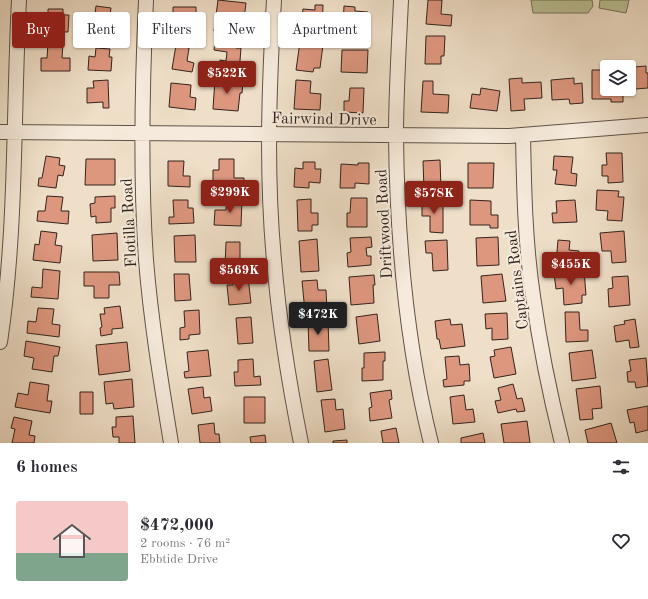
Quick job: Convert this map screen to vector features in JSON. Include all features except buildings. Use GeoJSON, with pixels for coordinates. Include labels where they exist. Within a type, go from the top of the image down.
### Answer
{"type":"FeatureCollection","features":[{"type":"Feature","properties":{"kind":"street"},"geometry":{"type":"LineString","coordinates":[[0,342],[14,195],[19,0]]}},
{"type":"Feature","properties":{"kind":"street","name":"Flotilla Road"},"geometry":{"type":"LineString","coordinates":[[146,0],[142,133],[146,260],[156,352],[171,443]]}},
{"type":"Feature","properties":{"kind":"street"},"geometry":{"type":"LineString","coordinates":[[274,0],[269,134],[271,215],[280,319],[288,377],[301,443]]}},
{"type":"Feature","properties":{"kind":"street","name":"Driftwood Road"},"geometry":{"type":"LineString","coordinates":[[401,0],[396,135],[397,202],[407,315],[431,443]]}},
{"type":"Feature","properties":{"kind":"street","name":"Fairwind Drive"},"geometry":{"type":"LineString","coordinates":[[0,132],[509,136],[648,125]]}},
{"type":"Feature","properties":{"kind":"street","name":"Captains Road"},"geometry":{"type":"LineString","coordinates":[[523,135],[525,204],[533,295],[543,356],[562,443]]}},
{"type":"Feature","properties":{"kind":"green space"},"geometry":{"type":"Polygon","coordinates":[[[531,0],[592,0],[593,6],[588,13],[533,13],[531,0]]]}},
{"type":"Feature","properties":{"kind":"green space"},"geometry":{"type":"Polygon","coordinates":[[[600,0],[629,0],[626,13],[599,8],[600,0]]]}}]}
